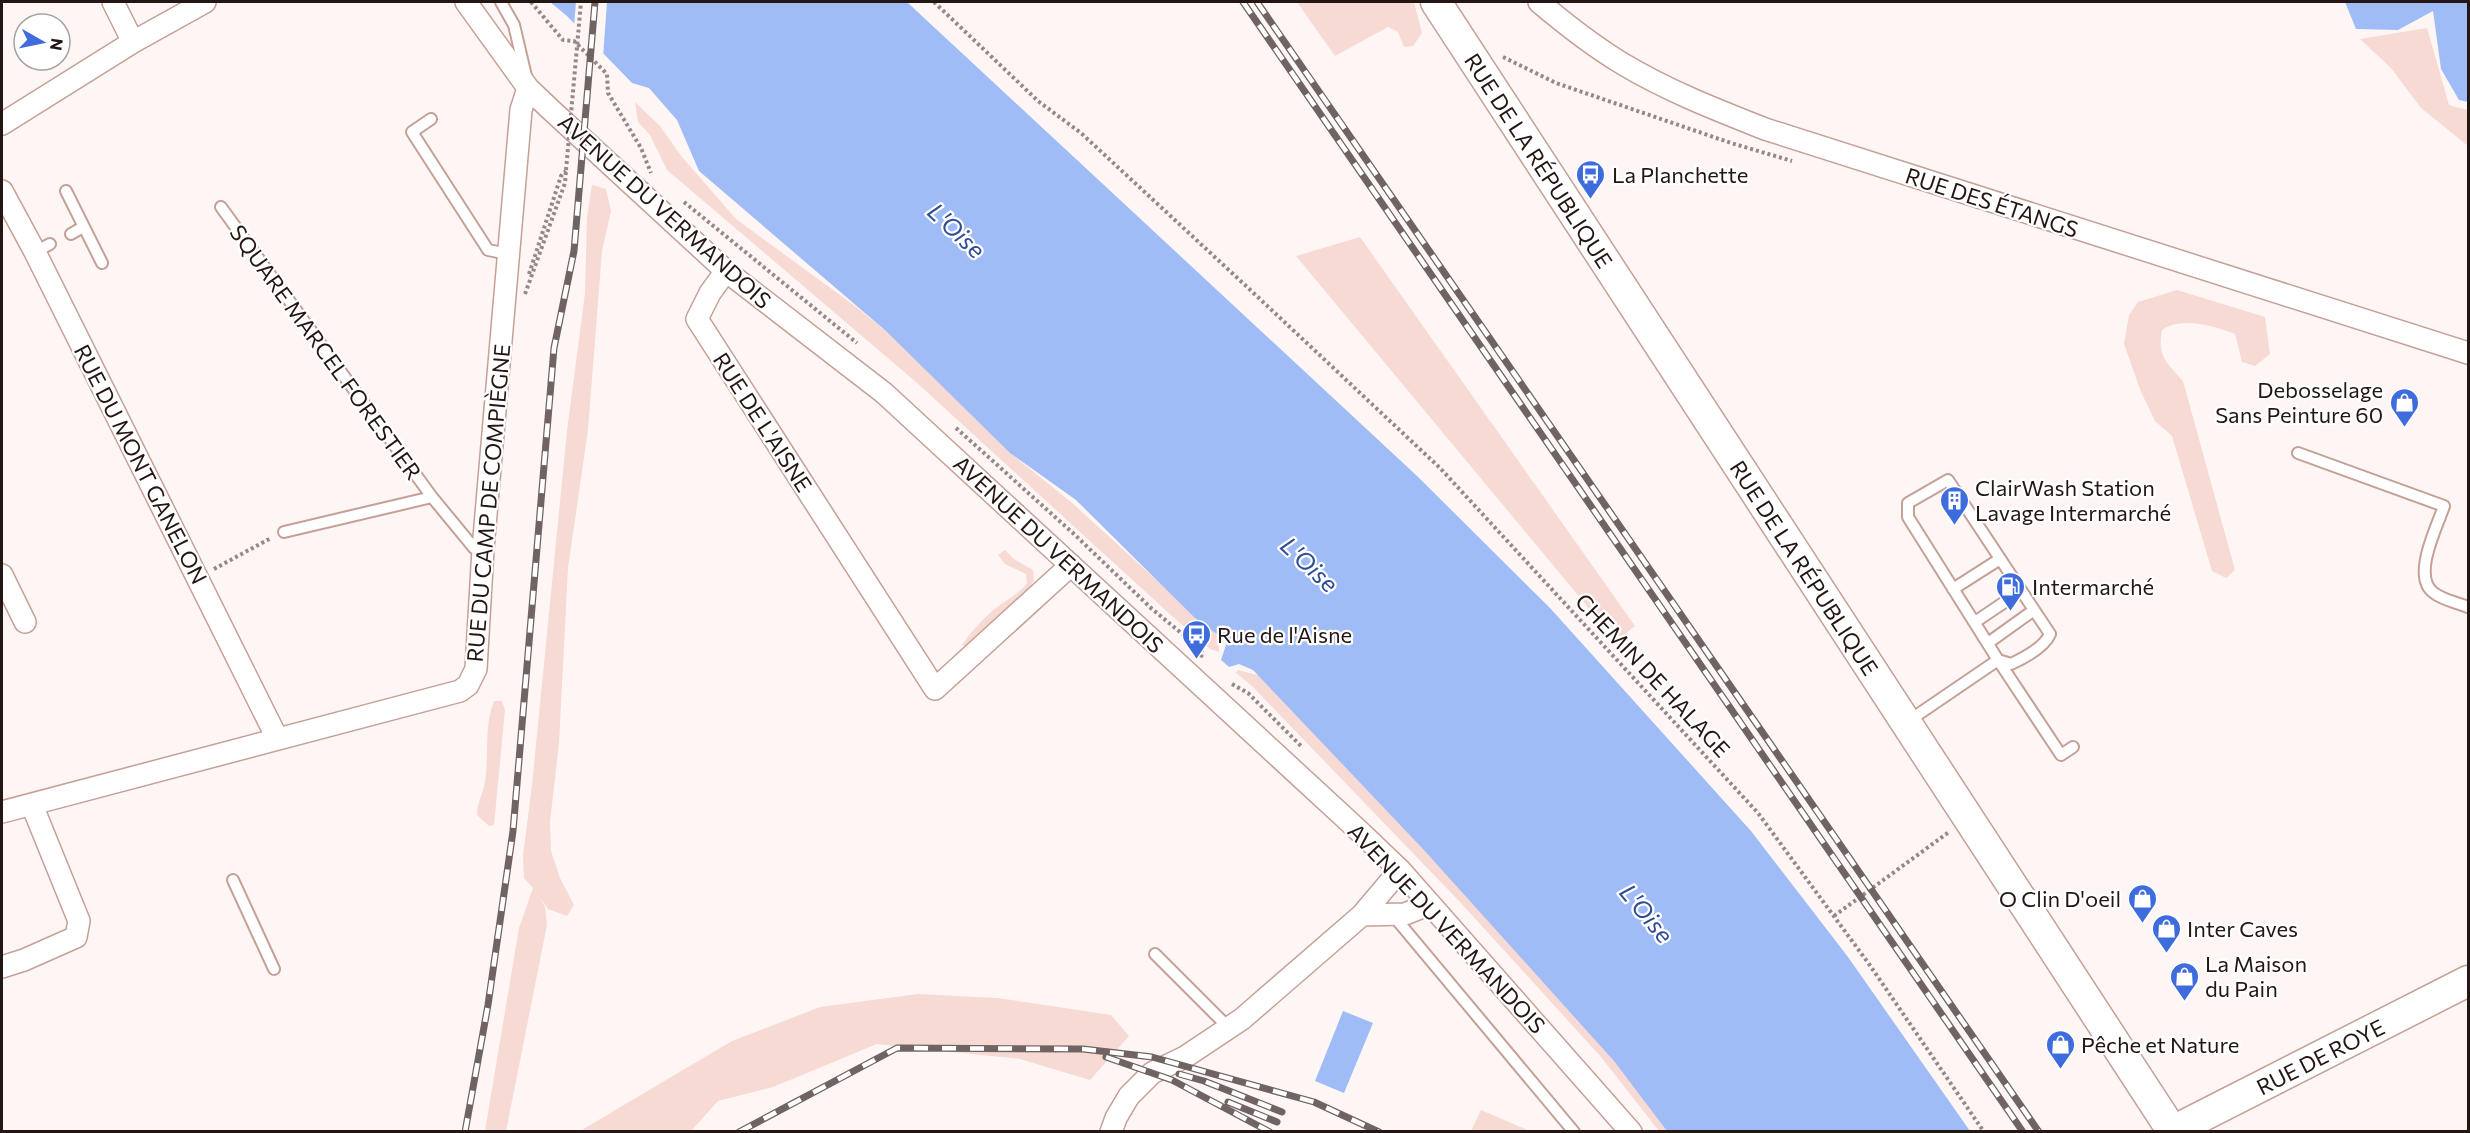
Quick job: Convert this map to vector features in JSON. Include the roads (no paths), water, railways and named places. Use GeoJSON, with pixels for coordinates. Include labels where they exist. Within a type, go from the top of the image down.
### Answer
{"type":"FeatureCollection","features":[{"type":"Feature","properties":{"kind":"main road","name":"RUE DE LA RÉPUBLIQUE"},"geometry":{"type":"LineString","coordinates":[[1436,2],[2173,1131]]}},
{"type":"Feature","properties":{"kind":"main road","name":"RUE DE ROYE"},"geometry":{"type":"LineString","coordinates":[[2173,1131],[2469,981]]}},
{"type":"Feature","properties":{"kind":"street"},"geometry":{"type":"LineString","coordinates":[[113,2],[133,42]]}},
{"type":"Feature","properties":{"kind":"street"},"geometry":{"type":"LineString","coordinates":[[2,124],[133,42],[205,2]]}},
{"type":"Feature","properties":{"kind":"street","name":"AVENUE DU VERMANDOIS"},"geometry":{"type":"LineString","coordinates":[[465,2],[528,88],[726,271],[884,393],[1400,870],[1631,1131]]}},
{"type":"Feature","properties":{"kind":"street","name":"RUE DES ÉTANGS"},"geometry":{"type":"LineString","coordinates":[[1539,2],[1575,32],[1623,65],[1694,101],[1765,129],[2469,353]]}},
{"type":"Feature","properties":{"kind":"street","name":"RUE DU CAMP DE COMPIÈGNE"},"geometry":{"type":"LineString","coordinates":[[2,812],[460,691],[468,685],[476,669],[483,549],[508,254],[521,110],[528,88]]}},
{"type":"Feature","properties":{"kind":"street","name":"RUE DU MONT GANELON"},"geometry":{"type":"LineString","coordinates":[[2,191],[42,248],[198,578],[277,738]]}},
{"type":"Feature","properties":{"kind":"street","name":"RUE DE L'AISNE"},"geometry":{"type":"LineString","coordinates":[[726,271],[710,293],[697,319],[935,689],[1071,565]]}},
{"type":"Feature","properties":{"kind":"street"},"geometry":{"type":"LineString","coordinates":[[2,575],[25,622]]}},
{"type":"Feature","properties":{"kind":"street"},"geometry":{"type":"LineString","coordinates":[[2,967],[76,937],[79,921],[33,805]]}},
{"type":"Feature","properties":{"kind":"street"},"geometry":{"type":"LineString","coordinates":[[1111,1131],[1130,1096],[1152,1073],[1185,1057],[1242,1019],[1362,915],[1400,870]]}},
{"type":"Feature","properties":{"kind":"street"},"geometry":{"type":"LineString","coordinates":[[1362,915],[1405,914],[1430,904]]}},
{"type":"Feature","properties":{"kind":"lane"},"geometry":{"type":"LineString","coordinates":[[501,2],[514,25],[528,88]]}},
{"type":"Feature","properties":{"kind":"lane"},"geometry":{"type":"LineString","coordinates":[[431,119],[412,132],[488,250],[508,254]]}},
{"type":"Feature","properties":{"kind":"lane"},"geometry":{"type":"LineString","coordinates":[[66,191],[102,263]]}},
{"type":"Feature","properties":{"kind":"lane","name":"SQUARE MARCEL FORESTIER"},"geometry":{"type":"LineString","coordinates":[[221,207],[432,497],[474,548],[483,549]]}},
{"type":"Feature","properties":{"kind":"lane"},"geometry":{"type":"LineString","coordinates":[[70,234],[83,227]]}},
{"type":"Feature","properties":{"kind":"lane"},"geometry":{"type":"LineString","coordinates":[[2298,453],[2444,506],[2423,566],[2425,584],[2434,593],[2469,607]]}},
{"type":"Feature","properties":{"kind":"lane"},"geometry":{"type":"LineString","coordinates":[[1998,660],[2011,664],[2047,642],[2050,634],[1948,480],[1908,503],[1908,517],[1998,660],[2061,755],[2073,747]]}},
{"type":"Feature","properties":{"kind":"lane","name":"SQUARE MARCEL FORESTIER"},"geometry":{"type":"LineString","coordinates":[[284,532],[432,497]]}},
{"type":"Feature","properties":{"kind":"lane"},"geometry":{"type":"LineString","coordinates":[[1953,588],[2000,559]]}},
{"type":"Feature","properties":{"kind":"lane"},"geometry":{"type":"LineString","coordinates":[[1975,622],[2021,591]]}},
{"type":"Feature","properties":{"kind":"lane"},"geometry":{"type":"LineString","coordinates":[[1988,643],[2034,610]]}},
{"type":"Feature","properties":{"kind":"lane"},"geometry":{"type":"LineString","coordinates":[[1907,722],[1998,660]]}},
{"type":"Feature","properties":{"kind":"lane"},"geometry":{"type":"LineString","coordinates":[[233,880],[274,969]]}},
{"type":"Feature","properties":{"kind":"lane"},"geometry":{"type":"LineString","coordinates":[[1391,914],[1574,1131]]}},
{"type":"Feature","properties":{"kind":"lane"},"geometry":{"type":"LineString","coordinates":[[1155,954],[1228,1028]]}},
{"type":"Feature","properties":{"kind":"water","name":"L'Oise"},"geometry":{"type":"Polygon","coordinates":[[[550,2],[907,2],[1416,475],[1550,608],[1751,831],[1848,957],[1970,1131],[1667,1131],[1614,1061],[1423,849],[1253,670],[1239,664],[1229,667],[1221,660],[1227,642],[1194,617],[1076,500],[1010,453],[886,331],[699,171],[677,120],[649,88],[632,83],[567,16],[550,2]]]}},
{"type":"Feature","properties":{"kind":"water"},"geometry":{"type":"Polygon","coordinates":[[[2345,2],[2468,2],[2468,102],[2459,100],[2441,69],[2433,11],[2398,30],[2356,29],[2345,2]]]}},
{"type":"Feature","properties":{"kind":"water"},"geometry":{"type":"Polygon","coordinates":[[[1343,1011],[1373,1023],[1344,1093],[1315,1081],[1343,1011]]]}},
{"type":"Feature","properties":{"kind":"railway"},"geometry":{"type":"LineString","coordinates":[[465,1132],[488,1005],[513,831],[554,348],[574,251],[595,2]]}},
{"type":"Feature","properties":{"kind":"railway"},"geometry":{"type":"LineString","coordinates":[[1243,2],[2023,1132]]}},
{"type":"Feature","properties":{"kind":"railway"},"geometry":{"type":"LineString","coordinates":[[1257,2],[2039,1132]]}},
{"type":"Feature","properties":{"kind":"railway"},"geometry":{"type":"LineString","coordinates":[[739,1132],[897,1048],[1083,1049],[1152,1057],[1314,1102],[1379,1132]]}},
{"type":"Feature","properties":{"kind":"railway"},"geometry":{"type":"LineString","coordinates":[[1106,1057],[1172,1080],[1270,1132]]}},
{"type":"Feature","properties":{"kind":"railway"},"geometry":{"type":"LineString","coordinates":[[1179,1074],[1204,1081],[1282,1112]]}},
{"type":"Feature","properties":{"kind":"railway"},"geometry":{"type":"LineString","coordinates":[[1228,1102],[1277,1122]]}},
{"type":"Feature","properties":{"kind":"place","name":"La Planchette"},"geometry":{"type":"Point","coordinates":[1591,200]}},
{"type":"Feature","properties":{"kind":"place","name":"Debosselage Sans Peinture 60"},"geometry":{"type":"Point","coordinates":[2404,428]}},
{"type":"Feature","properties":{"kind":"place","name":"ClairWash Station Lavage Intermarché"},"geometry":{"type":"Point","coordinates":[1954,526]}},
{"type":"Feature","properties":{"kind":"place","name":"Intermarché"},"geometry":{"type":"Point","coordinates":[2011,612]}},
{"type":"Feature","properties":{"kind":"place","name":"Rue de l'Aisne"},"geometry":{"type":"Point","coordinates":[1196,660]}},
{"type":"Feature","properties":{"kind":"place","name":"O Clin D'oeil"},"geometry":{"type":"Point","coordinates":[2142,924]}},
{"type":"Feature","properties":{"kind":"place","name":"Inter Caves"},"geometry":{"type":"Point","coordinates":[2166,954]}},
{"type":"Feature","properties":{"kind":"place","name":"La Maison du Pain"},"geometry":{"type":"Point","coordinates":[2184,1002]}},
{"type":"Feature","properties":{"kind":"place","name":"Pêche et Nature"},"geometry":{"type":"Point","coordinates":[2060,1070]}}]}
